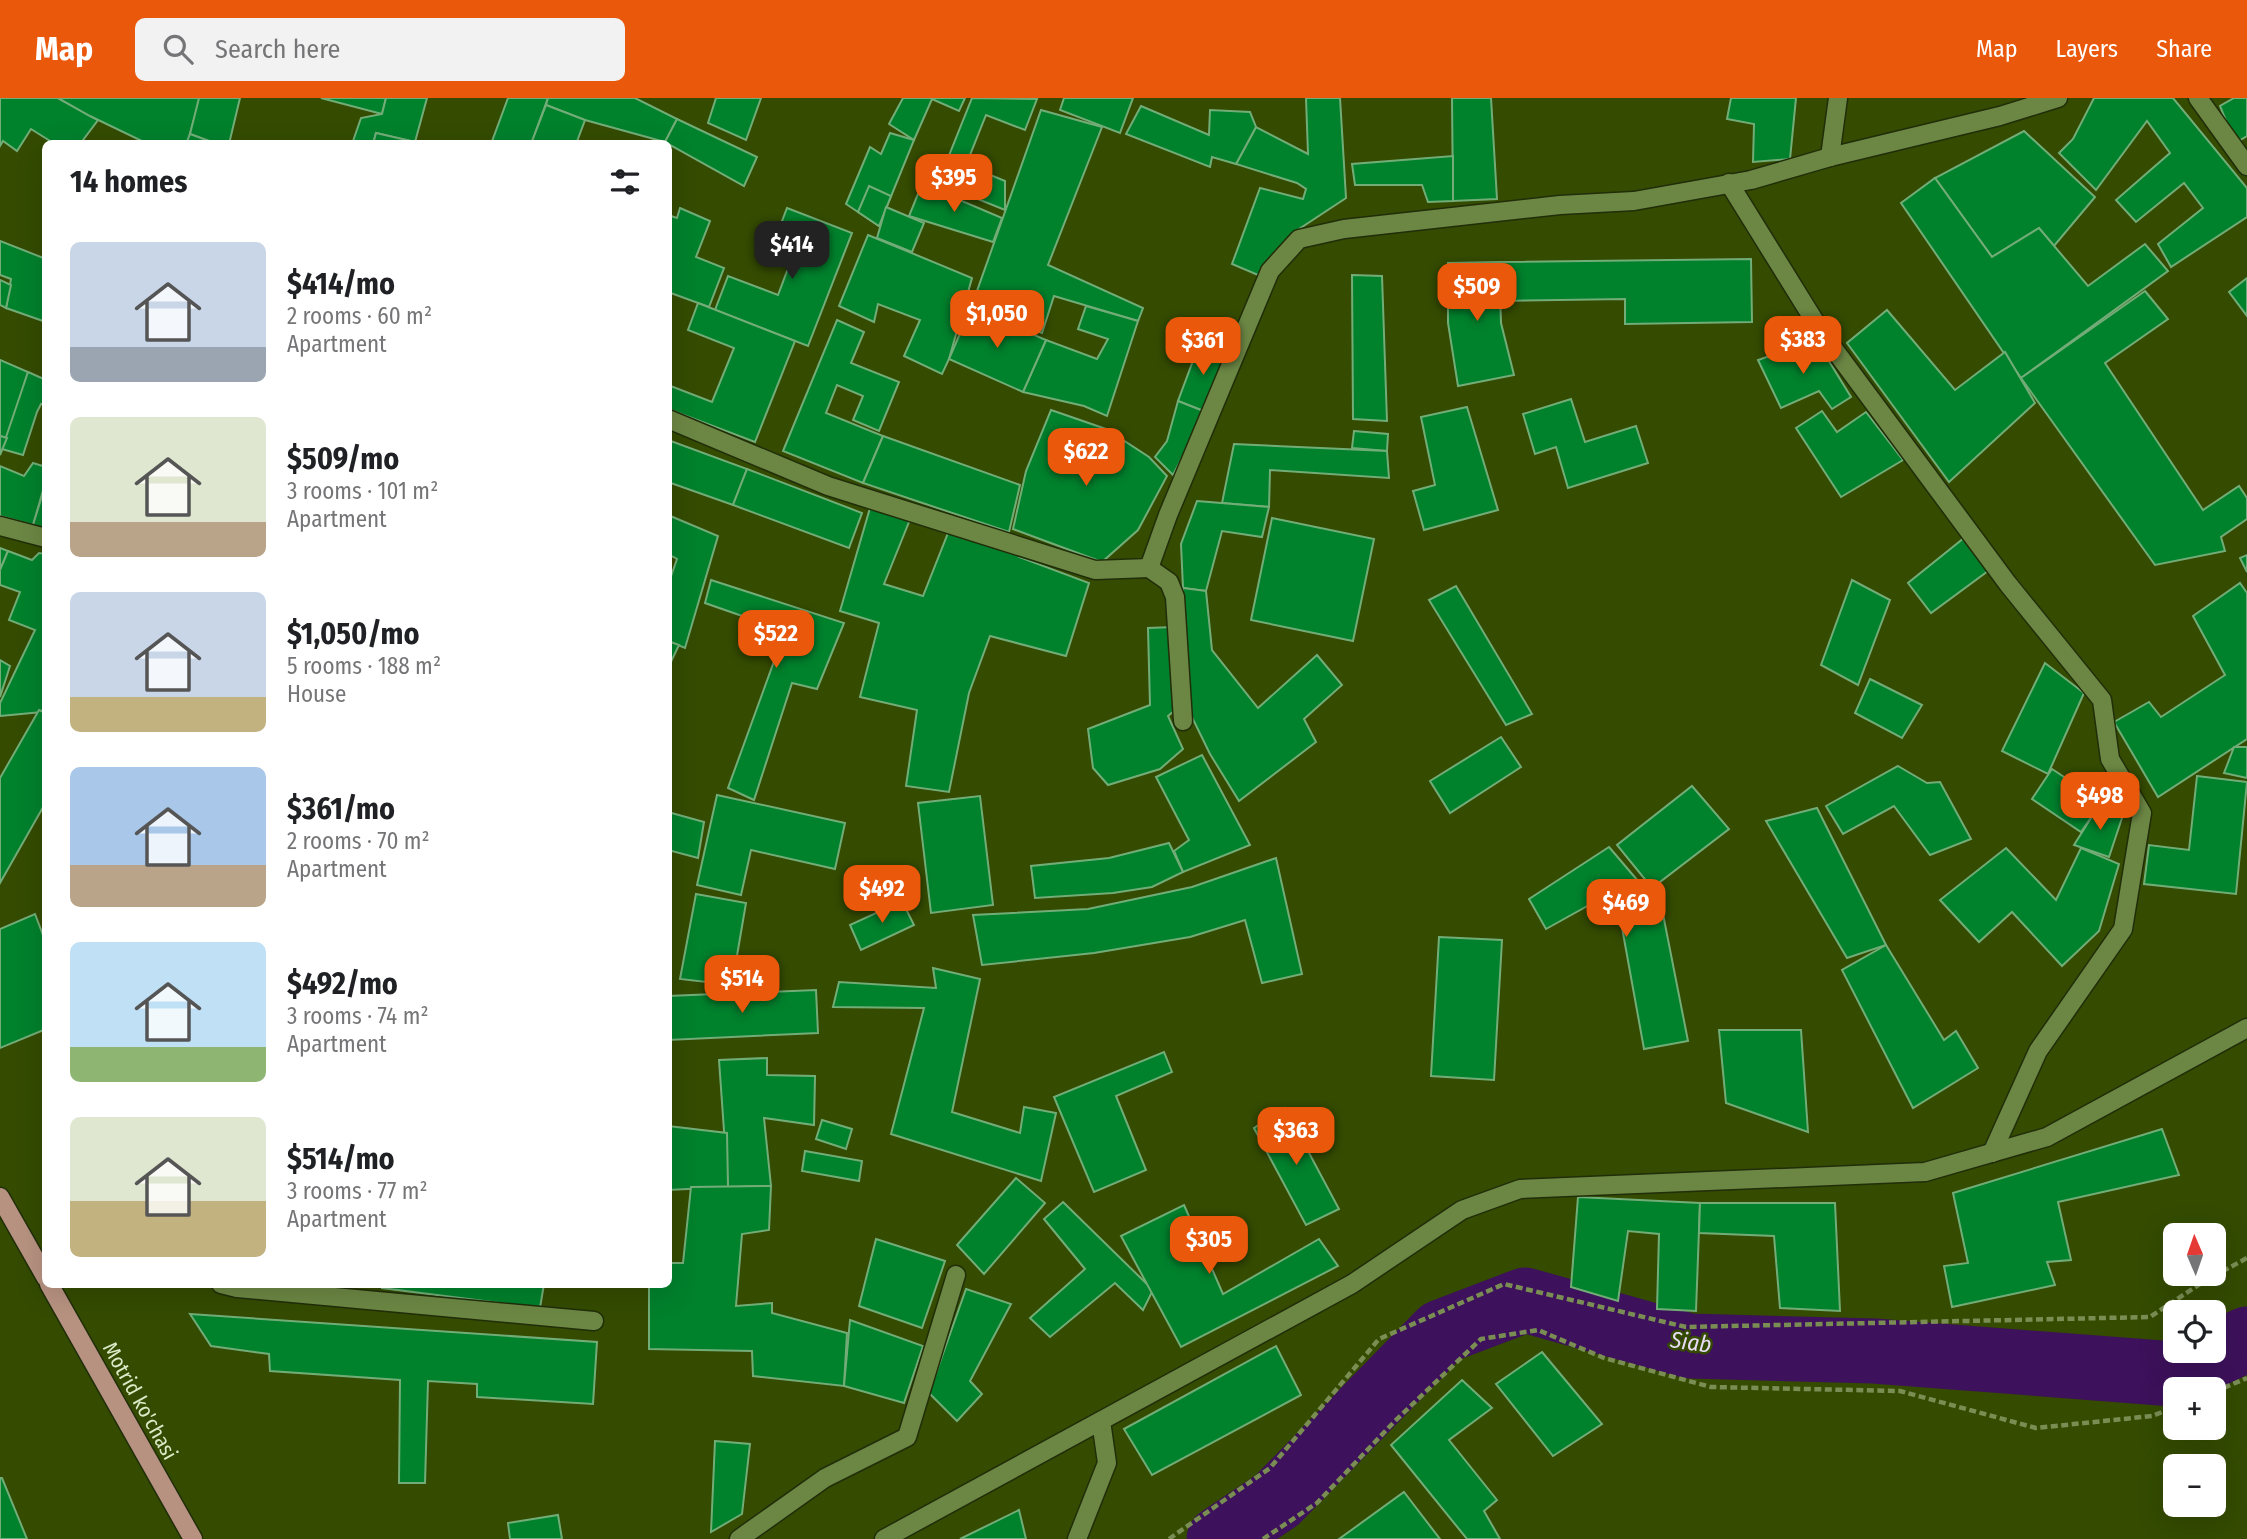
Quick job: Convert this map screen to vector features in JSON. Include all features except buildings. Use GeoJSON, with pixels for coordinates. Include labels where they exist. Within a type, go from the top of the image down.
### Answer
{"type":"FeatureCollection","features":[{"type":"Feature","properties":{"kind":"main road"},"geometry":{"type":"LineString","coordinates":[[0,1197],[42,1271]]}},
{"type":"Feature","properties":{"kind":"main road","name":"Motrid ko'chasi"},"geometry":{"type":"LineString","coordinates":[[51,1288],[193,1539]]}},
{"type":"Feature","properties":{"kind":"street"},"geometry":{"type":"LineString","coordinates":[[1830,157],[1838,98]]}},
{"type":"Feature","properties":{"kind":"street"},"geometry":{"type":"LineString","coordinates":[[1149,568],[1168,514],[1270,271],[1299,239],[1344,229],[1560,205],[1634,201],[1751,180],[1830,157],[2000,116],[2058,98]]}},
{"type":"Feature","properties":{"kind":"street"},"geometry":{"type":"LineString","coordinates":[[2198,98],[2247,166]]}},
{"type":"Feature","properties":{"kind":"street"},"geometry":{"type":"LineString","coordinates":[[1728,183],[1822,332],[2008,584],[2102,700],[2110,760],[2142,813],[2123,929],[2038,1051],[1992,1153]]}},
{"type":"Feature","properties":{"kind":"street"},"geometry":{"type":"LineString","coordinates":[[672,421],[828,486],[1095,570],[1149,568],[1169,582],[1175,597],[1183,721]]}},
{"type":"Feature","properties":{"kind":"street"},"geometry":{"type":"LineString","coordinates":[[0,526],[42,537]]}},
{"type":"Feature","properties":{"kind":"street"},"geometry":{"type":"LineString","coordinates":[[884,1539],[1352,1284],[1462,1210],[1520,1189],[1925,1172],[2047,1137],[2247,1028]]}},
{"type":"Feature","properties":{"kind":"street"},"geometry":{"type":"LineString","coordinates":[[739,1539],[825,1478],[907,1437],[956,1275]]}},
{"type":"Feature","properties":{"kind":"street"},"geometry":{"type":"LineString","coordinates":[[234,1288],[594,1321]]}},
{"type":"Feature","properties":{"kind":"street"},"geometry":{"type":"LineString","coordinates":[[1077,1539],[1107,1463],[1101,1421]]}},
{"type":"Feature","properties":{"kind":"path"},"geometry":{"type":"LineString","coordinates":[[1169,1539],[1270,1468],[1379,1339],[1504,1284],[1686,1327],[2150,1317],[2203,1282],[2247,1258]]}},
{"type":"Feature","properties":{"kind":"path"},"geometry":{"type":"LineString","coordinates":[[1263,1539],[1317,1503],[1394,1422],[1481,1339],[1538,1330],[1604,1357],[1711,1387],[1900,1391],[2036,1428],[2152,1416],[2163,1412]]}},
{"type":"Feature","properties":{"kind":"path"},"geometry":{"type":"LineString","coordinates":[[2226,1387],[2247,1378]]}},
{"type":"Feature","properties":{"kind":"waterway","name":"Siab"},"geometry":{"type":"LineString","coordinates":[[1219,1539],[1277,1500],[1441,1332],[1525,1300],[1689,1346],[1874,1351],[2174,1374],[2247,1339]]}}]}
